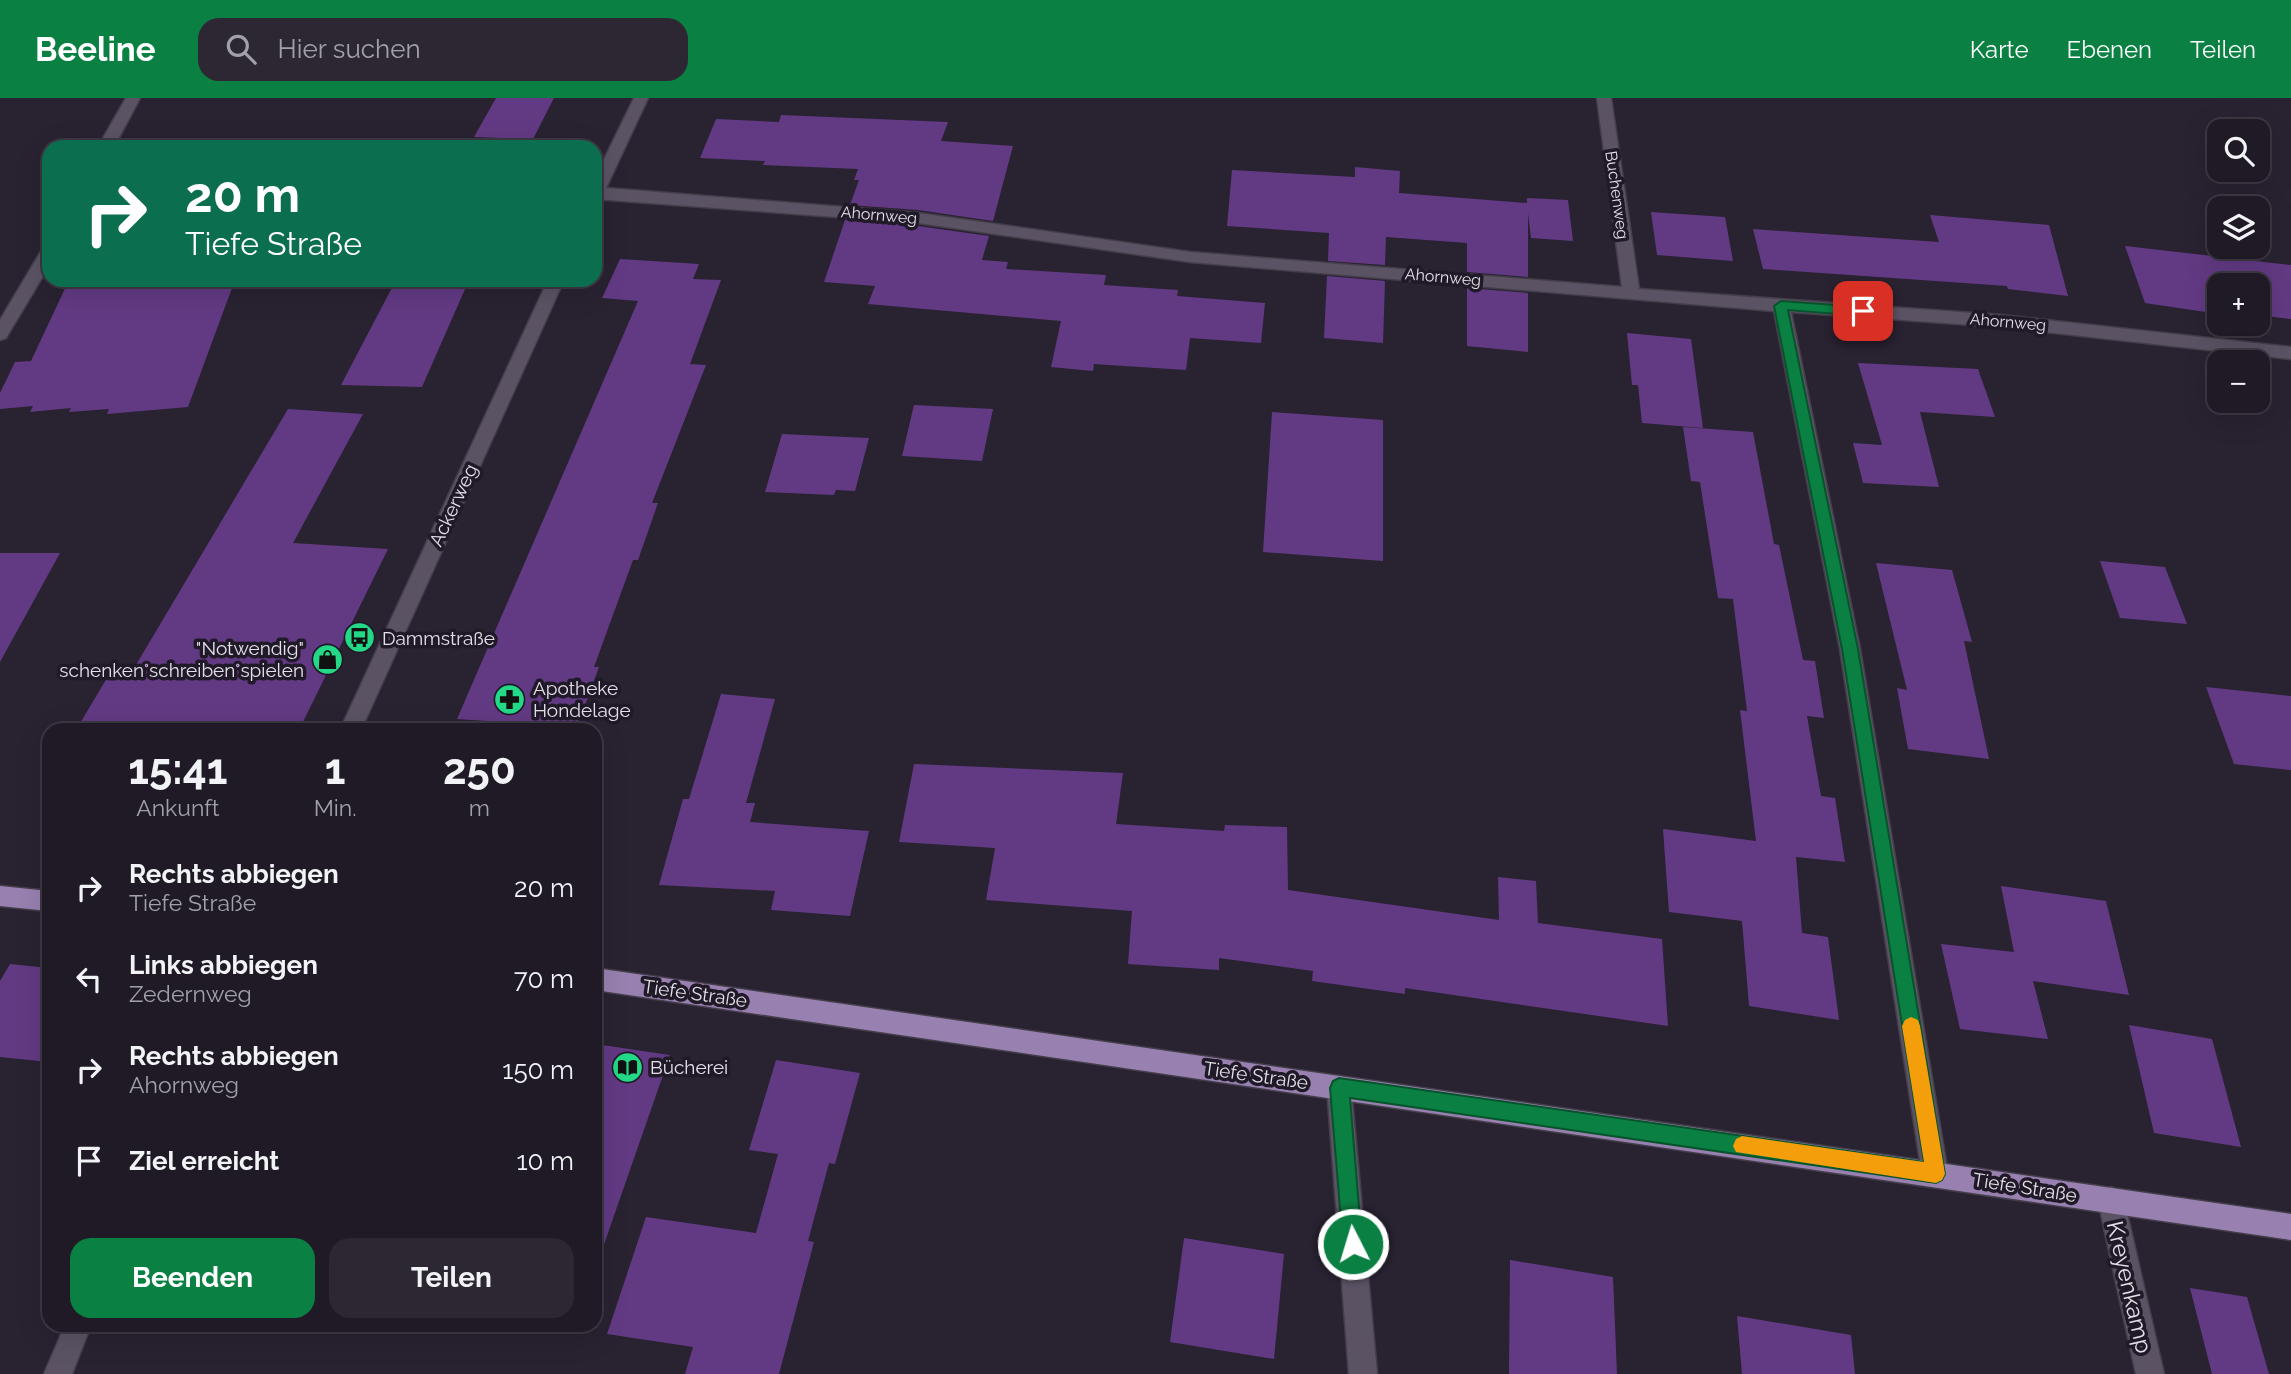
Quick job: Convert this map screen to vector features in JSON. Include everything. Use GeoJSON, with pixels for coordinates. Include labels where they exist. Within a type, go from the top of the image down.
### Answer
{"type":"FeatureCollection","features":[{"type":"Feature","properties":{"kind":"main road"},"geometry":{"type":"LineString","coordinates":[[0,896],[42,900]]}},
{"type":"Feature","properties":{"kind":"main road","name":"Tiefe Straße"},"geometry":{"type":"LineString","coordinates":[[602,980],[2291,1227]]}},
{"type":"Feature","properties":{"kind":"street"},"geometry":{"type":"LineString","coordinates":[[110,140],[133,98]]}},
{"type":"Feature","properties":{"kind":"street"},"geometry":{"type":"LineString","coordinates":[[602,179],[641,98]]}},
{"type":"Feature","properties":{"kind":"street","name":"Buchenweg"},"geometry":{"type":"LineString","coordinates":[[1604,98],[1631,292]]}},
{"type":"Feature","properties":{"kind":"street","name":"Ahornweg"},"geometry":{"type":"LineString","coordinates":[[602,194],[918,218],[1189,257],[1781,306],[2001,321],[2291,353]]}},
{"type":"Feature","properties":{"kind":"street"},"geometry":{"type":"LineString","coordinates":[[0,334],[42,264]]}},
{"type":"Feature","properties":{"kind":"street","name":"Ackerweg"},"geometry":{"type":"LineString","coordinates":[[353,723],[553,287]]}},
{"type":"Feature","properties":{"kind":"street"},"geometry":{"type":"LineString","coordinates":[[1781,306],[1850,649],[1936,1174]]}},
{"type":"Feature","properties":{"kind":"street"},"geometry":{"type":"LineString","coordinates":[[1339,1088],[1363,1374]]}},
{"type":"Feature","properties":{"kind":"street","name":"Kreyenkamp"},"geometry":{"type":"LineString","coordinates":[[2111,1200],[2150,1374]]}},
{"type":"Feature","properties":{"kind":"street"},"geometry":{"type":"LineString","coordinates":[[58,1374],[76,1332]]}},
{"type":"Feature","properties":{"kind":"building"},"geometry":{"type":"Polygon","coordinates":[[[496,98],[554,98],[533,139],[474,137],[496,98]]]}},
{"type":"Feature","properties":{"kind":"building"},"geometry":{"type":"Polygon","coordinates":[[[781,115],[948,122],[941,141],[1013,146],[993,221],[918,210],[850,205],[859,180],[854,180],[858,169],[763,165],[765,161],[700,158],[716,119],[779,122],[781,115]]]}},
{"type":"Feature","properties":{"kind":"building"},"geometry":{"type":"Polygon","coordinates":[[[1355,167],[1400,171],[1399,193],[1527,203],[1527,198],[1568,200],[1573,241],[1531,238],[1528,213],[1528,277],[1467,272],[1467,243],[1386,237],[1385,265],[1328,261],[1329,233],[1227,226],[1232,170],[1355,177],[1355,167]]]}},
{"type":"Feature","properties":{"kind":"building"},"geometry":{"type":"Polygon","coordinates":[[[1651,212],[1725,217],[1733,261],[1657,255],[1651,212]]]}},
{"type":"Feature","properties":{"kind":"building"},"geometry":{"type":"Polygon","coordinates":[[[1930,215],[2049,225],[2068,296],[2008,289],[2007,286],[1763,269],[1753,229],[1939,242],[1930,215]]]}},
{"type":"Feature","properties":{"kind":"building"},"geometry":{"type":"Polygon","coordinates":[[[845,220],[989,236],[982,260],[1008,262],[1006,269],[1106,275],[1104,285],[1178,290],[1177,296],[1265,303],[1261,343],[1190,338],[1186,370],[1094,364],[1093,371],[1051,367],[1061,321],[868,304],[875,286],[824,282],[845,220]]]}},
{"type":"Feature","properties":{"kind":"building"},"geometry":{"type":"Polygon","coordinates":[[[2125,246],[2207,255],[2207,259],[2239,259],[2291,265],[2291,319],[2270,316],[2270,273],[2207,273],[2207,312],[2145,303],[2125,246]]]}},
{"type":"Feature","properties":{"kind":"building"},"geometry":{"type":"Polygon","coordinates":[[[620,259],[699,264],[693,279],[721,280],[690,364],[706,365],[652,503],[658,503],[638,560],[633,560],[594,667],[599,667],[578,723],[457,719],[638,301],[602,298],[620,259]]]}},
{"type":"Feature","properties":{"kind":"building"},"geometry":{"type":"Polygon","coordinates":[[[1327,276],[1385,281],[1383,343],[1324,338],[1327,276]]]}},
{"type":"Feature","properties":{"kind":"building"},"geometry":{"type":"Polygon","coordinates":[[[66,287],[232,287],[188,407],[107,414],[109,409],[69,412],[71,408],[30,412],[33,406],[0,409],[0,393],[15,362],[31,361],[66,287]]]}},
{"type":"Feature","properties":{"kind":"building"},"geometry":{"type":"Polygon","coordinates":[[[392,287],[466,287],[422,387],[341,385],[392,287]]]}},
{"type":"Feature","properties":{"kind":"building"},"geometry":{"type":"Polygon","coordinates":[[[1467,288],[1528,293],[1528,352],[1467,346],[1467,288]]]}},
{"type":"Feature","properties":{"kind":"building"},"geometry":{"type":"Polygon","coordinates":[[[1627,333],[1691,339],[1703,428],[1642,423],[1638,385],[1632,385],[1627,333]]]}},
{"type":"Feature","properties":{"kind":"building"},"geometry":{"type":"Polygon","coordinates":[[[1858,363],[1978,369],[1995,417],[1920,412],[1939,487],[1863,483],[1853,443],[1882,445],[1858,363]]]}},
{"type":"Feature","properties":{"kind":"building"},"geometry":{"type":"Polygon","coordinates":[[[914,405],[993,409],[982,461],[902,456],[914,405]]]}},
{"type":"Feature","properties":{"kind":"building"},"geometry":{"type":"Polygon","coordinates":[[[288,409],[363,414],[293,543],[388,549],[302,723],[80,723],[107,678],[127,680],[288,409]]]}},
{"type":"Feature","properties":{"kind":"building"},"geometry":{"type":"Polygon","coordinates":[[[1272,412],[1383,420],[1383,561],[1263,552],[1272,412]]]}},
{"type":"Feature","properties":{"kind":"building"},"geometry":{"type":"Polygon","coordinates":[[[1683,427],[1753,432],[1774,544],[1779,545],[1803,660],[1815,661],[1824,718],[1807,716],[1821,796],[1835,798],[1845,862],[1796,857],[1802,933],[1828,937],[1839,1020],[1749,1006],[1742,921],[1669,912],[1663,829],[1756,841],[1740,710],[1747,711],[1733,599],[1718,598],[1700,482],[1691,481],[1683,427]]]}},
{"type":"Feature","properties":{"kind":"building"},"geometry":{"type":"Polygon","coordinates":[[[782,434],[869,438],[855,491],[836,490],[834,495],[765,492],[782,434]]]}},
{"type":"Feature","properties":{"kind":"building"},"geometry":{"type":"Polygon","coordinates":[[[0,553],[60,553],[0,662],[0,553]]]}},
{"type":"Feature","properties":{"kind":"building"},"geometry":{"type":"Polygon","coordinates":[[[2100,561],[2165,567],[2187,624],[2120,618],[2100,561]]]}},
{"type":"Feature","properties":{"kind":"building"},"geometry":{"type":"Polygon","coordinates":[[[1876,563],[1952,570],[1972,642],[1964,641],[1989,759],[1908,749],[1897,688],[1907,690],[1876,563]]]}},
{"type":"Feature","properties":{"kind":"building"},"geometry":{"type":"Polygon","coordinates":[[[2206,687],[2291,696],[2291,770],[2234,764],[2206,687]]]}},
{"type":"Feature","properties":{"kind":"building"},"geometry":{"type":"Polygon","coordinates":[[[721,694],[775,699],[746,803],[755,803],[750,822],[869,831],[850,916],[771,910],[775,891],[659,885],[683,799],[689,799],[721,694]]]}},
{"type":"Feature","properties":{"kind":"building"},"geometry":{"type":"Polygon","coordinates":[[[914,764],[1123,773],[1116,824],[1224,831],[1225,825],[1287,827],[1288,890],[1499,920],[1498,877],[1536,881],[1538,923],[1662,939],[1668,1026],[1405,988],[1405,994],[1312,981],[1313,971],[1219,958],[1219,970],[1128,964],[1132,911],[986,900],[995,848],[899,842],[914,764]]]}},
{"type":"Feature","properties":{"kind":"building"},"geometry":{"type":"Polygon","coordinates":[[[2001,886],[2106,901],[2129,995],[2033,981],[2048,1039],[1960,1029],[1941,944],[2014,952],[2001,886]]]}},
{"type":"Feature","properties":{"kind":"building"},"geometry":{"type":"Polygon","coordinates":[[[10,964],[42,967],[42,1061],[0,1057],[0,981],[10,964]]]}},
{"type":"Feature","properties":{"kind":"building"},"geometry":{"type":"Polygon","coordinates":[[[2129,1025],[2212,1039],[2241,1147],[2154,1133],[2129,1025]]]}},
{"type":"Feature","properties":{"kind":"building"},"geometry":{"type":"Polygon","coordinates":[[[602,1045],[670,1055],[602,1250],[602,1045]]]}},
{"type":"Feature","properties":{"kind":"building"},"geometry":{"type":"Polygon","coordinates":[[[776,1060],[860,1073],[835,1164],[829,1163],[808,1241],[814,1242],[779,1374],[685,1374],[693,1347],[607,1334],[646,1217],[756,1233],[778,1154],[749,1150],[776,1060]]]}},
{"type":"Feature","properties":{"kind":"building"},"geometry":{"type":"Polygon","coordinates":[[[1184,1238],[1284,1254],[1274,1359],[1170,1342],[1184,1238]]]}},
{"type":"Feature","properties":{"kind":"building"},"geometry":{"type":"Polygon","coordinates":[[[1510,1260],[1613,1277],[1617,1374],[1509,1374],[1510,1260]]]}},
{"type":"Feature","properties":{"kind":"building"},"geometry":{"type":"Polygon","coordinates":[[[2190,1288],[2247,1297],[2269,1374],[2212,1374],[2190,1288]]]}},
{"type":"Feature","properties":{"kind":"building"},"geometry":{"type":"Polygon","coordinates":[[[1737,1316],[1851,1335],[1855,1374],[1742,1374],[1737,1316]]]}},
{"type":"Feature","properties":{"kind":"slow traffic"},"geometry":{"type":"LineString","coordinates":[[1742,1146],[1936,1174],[1911,1026]]}},
{"type":"Feature","properties":{"kind":"place","name":"Dammstraße"},"geometry":{"type":"Point","coordinates":[359,638]}},
{"type":"Feature","properties":{"kind":"place","name":"\"Notwendig\" schenken°schreiben°spielen"},"geometry":{"type":"Point","coordinates":[327,659]}},
{"type":"Feature","properties":{"kind":"place","name":"Apotheke Hondelage"},"geometry":{"type":"Point","coordinates":[510,699]}},
{"type":"Feature","properties":{"kind":"place","name":"Bücherei"},"geometry":{"type":"Point","coordinates":[627,1067]}},
{"type":"Feature","properties":{"kind":"route"},"geometry":{"type":"LineString","coordinates":[[1353,1244],[1339,1088],[1936,1174],[1850,649],[1781,306],[1863,311]]}}]}
